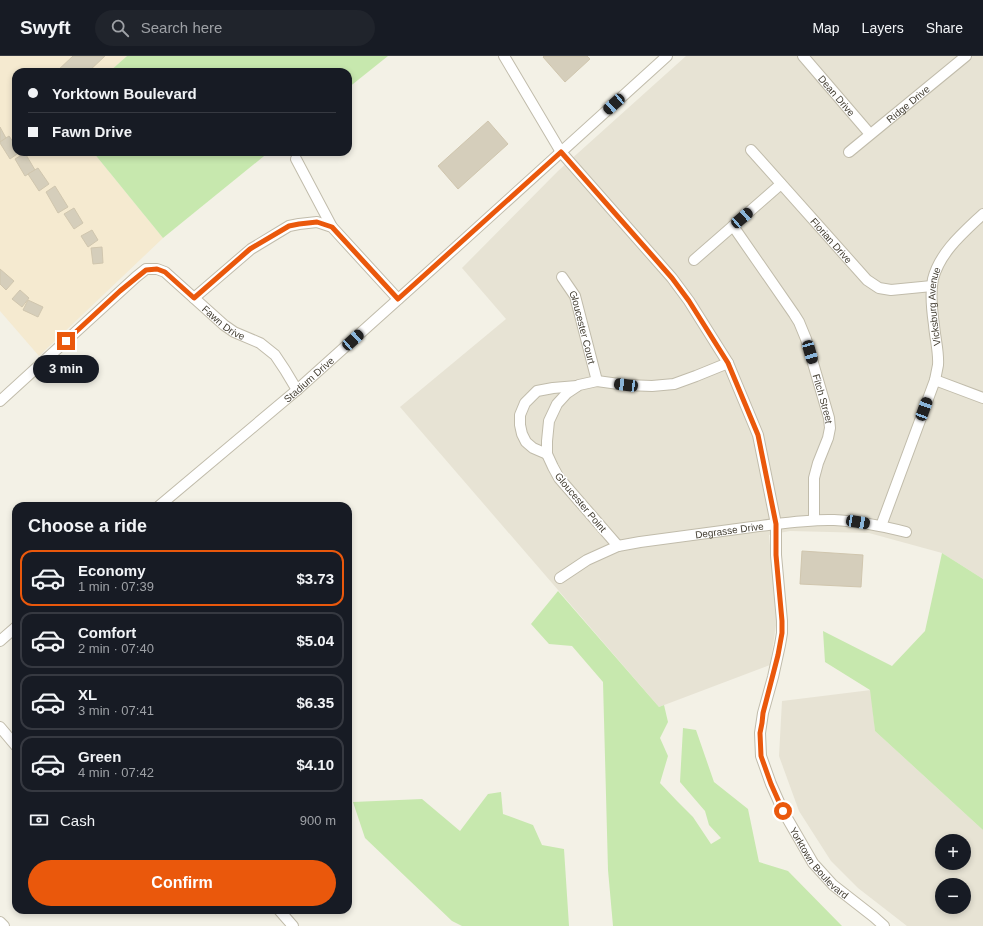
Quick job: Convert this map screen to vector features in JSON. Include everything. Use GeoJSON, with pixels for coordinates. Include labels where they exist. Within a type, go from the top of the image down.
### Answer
{"type":"FeatureCollection","features":[{"type":"Feature","properties":{"kind":"street","name":"Yorktown Boulevard"},"geometry":{"type":"LineString","coordinates":[[504,56],[561,152],[672,278],[689,301],[728,363],[758,435],[776,524],[776,555],[782,633],[773,677],[763,713],[760,733],[761,756],[783,811],[813,864],[834,885],[884,926]]}},
{"type":"Feature","properties":{"kind":"street","name":"Stadium Drive"},"geometry":{"type":"LineString","coordinates":[[164,502],[297,390],[667,56]]}},
{"type":"Feature","properties":{"kind":"street","name":"Dean Drive"},"geometry":{"type":"LineString","coordinates":[[803,56],[870,134]]}},
{"type":"Feature","properties":{"kind":"street","name":"Ridge Drive"},"geometry":{"type":"LineString","coordinates":[[849,152],[966,56]]}},
{"type":"Feature","properties":{"kind":"street","name":"Florian Drive"},"geometry":{"type":"LineString","coordinates":[[751,150],[867,280],[879,288],[891,290],[932,286]]}},
{"type":"Feature","properties":{"kind":"street"},"geometry":{"type":"LineString","coordinates":[[296,159],[332,227],[398,299]]}},
{"type":"Feature","properties":{"kind":"street"},"geometry":{"type":"LineString","coordinates":[[694,260],[781,184]]}},
{"type":"Feature","properties":{"kind":"street","name":"Vicksburg Avenue"},"geometry":{"type":"LineString","coordinates":[[881,526],[935,380],[938,365],[932,308],[932,286],[935,273],[945,254],[958,237],[983,214]]}},
{"type":"Feature","properties":{"kind":"street"},"geometry":{"type":"LineString","coordinates":[[194,298],[250,249],[289,226],[317,222],[332,227]]}},
{"type":"Feature","properties":{"kind":"street","name":"Fitch Street"},"geometry":{"type":"LineString","coordinates":[[733,226],[799,322],[806,339],[829,418],[830,428],[828,438],[814,478],[814,520]]}},
{"type":"Feature","properties":{"kind":"street","name":"Fawn Drive"},"geometry":{"type":"LineString","coordinates":[[0,401],[120,291],[146,270],[157,269],[165,272],[224,325],[234,332],[260,343],[275,355],[297,390]]}},
{"type":"Feature","properties":{"kind":"street","name":"Gloucester Court"},"geometry":{"type":"LineString","coordinates":[[562,277],[575,296],[597,381]]}},
{"type":"Feature","properties":{"kind":"street","name":"Gloucester Point"},"geometry":{"type":"LineString","coordinates":[[547,454],[533,448],[526,442],[520,426],[520,415],[525,403],[537,391],[597,381],[626,385],[652,386],[674,384],[728,363]]}},
{"type":"Feature","properties":{"kind":"street"},"geometry":{"type":"LineString","coordinates":[[935,380],[983,398]]}},
{"type":"Feature","properties":{"kind":"street","name":"Gloucester Point"},"geometry":{"type":"LineString","coordinates":[[579,385],[567,393],[557,404],[549,421],[547,454],[552,467],[559,478],[618,546]]}},
{"type":"Feature","properties":{"kind":"street","name":"Degrasse Drive"},"geometry":{"type":"LineString","coordinates":[[560,578],[587,560],[618,546],[647,541],[814,520],[858,522],[906,532]]}},
{"type":"Feature","properties":{"kind":"street"},"geometry":{"type":"LineString","coordinates":[[0,640],[12,630]]}},
{"type":"Feature","properties":{"kind":"street"},"geometry":{"type":"LineString","coordinates":[[0,727],[12,741]]}},
{"type":"Feature","properties":{"kind":"street"},"geometry":{"type":"LineString","coordinates":[[282,914],[293,926]]}},
{"type":"Feature","properties":{"kind":"street"},"geometry":{"type":"LineString","coordinates":[[0,922],[4,926]]}},
{"type":"Feature","properties":{"kind":"shaded area"},"geometry":{"type":"Polygon","coordinates":[[[0,56],[127,56],[114,68],[12,68],[12,156],[96,156],[163,238],[39,356],[0,311],[0,56]]]}},
{"type":"Feature","properties":{"kind":"shaded area"},"geometry":{"type":"Polygon","coordinates":[[[686,56],[983,56],[983,579],[942,553],[869,533],[790,531],[769,535],[777,619],[770,665],[659,707],[400,407],[506,319],[462,268],[558,171],[686,56]]]}},
{"type":"Feature","properties":{"kind":"shaded area"},"geometry":{"type":"Polygon","coordinates":[[[871,690],[875,731],[983,830],[983,926],[907,926],[858,888],[831,861],[799,811],[779,756],[782,701],[871,690]]]}},
{"type":"Feature","properties":{"kind":"green space"},"geometry":{"type":"Polygon","coordinates":[[[127,56],[388,56],[352,85],[352,68],[114,68],[127,56]]]}},
{"type":"Feature","properties":{"kind":"green space"},"geometry":{"type":"Polygon","coordinates":[[[96,156],[264,156],[163,238],[96,156]]]}},
{"type":"Feature","properties":{"kind":"green space"},"geometry":{"type":"Polygon","coordinates":[[[942,553],[983,579],[983,830],[875,731],[870,690],[825,662],[823,631],[892,666],[925,631],[942,553]]]}},
{"type":"Feature","properties":{"kind":"green space"},"geometry":{"type":"Polygon","coordinates":[[[558,591],[659,707],[664,705],[668,722],[660,738],[668,756],[660,783],[693,817],[711,844],[721,838],[709,825],[705,811],[680,782],[683,728],[696,730],[714,782],[748,809],[759,862],[788,871],[842,926],[613,926],[608,870],[603,682],[572,646],[549,644],[531,624],[558,591]]]}},
{"type":"Feature","properties":{"kind":"green space"},"geometry":{"type":"Polygon","coordinates":[[[501,792],[503,814],[533,825],[542,845],[564,849],[569,926],[462,926],[452,921],[365,838],[353,802],[422,799],[460,831],[488,794],[501,792]]]}},
{"type":"Feature","properties":{"kind":"building"},"geometry":{"type":"Polygon","coordinates":[[[73,56],[105,56],[92,68],[60,68],[73,56]]]}},
{"type":"Feature","properties":{"kind":"building"},"geometry":{"type":"Polygon","coordinates":[[[587,56],[590,59],[565,82],[543,57],[587,56]]]}},
{"type":"Feature","properties":{"kind":"building"},"geometry":{"type":"Polygon","coordinates":[[[488,121],[508,144],[458,189],[438,166],[488,121]]]}},
{"type":"Feature","properties":{"kind":"building"},"geometry":{"type":"Polygon","coordinates":[[[0,127],[6,138],[0,142],[0,127]]]}},
{"type":"Feature","properties":{"kind":"building"},"geometry":{"type":"Polygon","coordinates":[[[9,136],[12,140],[12,156],[14,156],[10,159],[0,142],[9,136]]]}},
{"type":"Feature","properties":{"kind":"building"},"geometry":{"type":"Polygon","coordinates":[[[20,156],[27,156],[35,170],[25,176],[15,159],[20,156]]]}},
{"type":"Feature","properties":{"kind":"building"},"geometry":{"type":"Polygon","coordinates":[[[38,168],[49,184],[39,191],[28,174],[38,168]]]}},
{"type":"Feature","properties":{"kind":"building"},"geometry":{"type":"Polygon","coordinates":[[[55,186],[68,207],[58,213],[46,192],[55,186]]]}},
{"type":"Feature","properties":{"kind":"building"},"geometry":{"type":"Polygon","coordinates":[[[74,208],[83,223],[74,229],[64,214],[74,208]]]}},
{"type":"Feature","properties":{"kind":"building"},"geometry":{"type":"Polygon","coordinates":[[[92,230],[98,240],[88,247],[81,236],[92,230]]]}},
{"type":"Feature","properties":{"kind":"building"},"geometry":{"type":"Polygon","coordinates":[[[102,247],[103,263],[93,264],[91,248],[102,247]]]}},
{"type":"Feature","properties":{"kind":"building"},"geometry":{"type":"Polygon","coordinates":[[[0,269],[14,281],[6,290],[0,284],[0,269]]]}},
{"type":"Feature","properties":{"kind":"building"},"geometry":{"type":"Polygon","coordinates":[[[20,290],[29,298],[22,307],[12,299],[20,290]]]}},
{"type":"Feature","properties":{"kind":"building"},"geometry":{"type":"Polygon","coordinates":[[[28,300],[43,307],[38,317],[23,310],[28,300]]]}},
{"type":"Feature","properties":{"kind":"building"},"geometry":{"type":"Polygon","coordinates":[[[802,551],[863,555],[861,587],[800,584],[802,551]]]}},
{"type":"Feature","properties":{"kind":"route"},"geometry":{"type":"LineString","coordinates":[[66,341],[120,291],[146,270],[157,269],[165,272],[194,298],[250,249],[289,226],[299,224],[317,222],[332,227],[398,299],[561,152],[672,278],[689,301],[728,363],[758,435],[776,524],[776,555],[782,621],[780,645],[763,713],[760,733],[761,756],[783,811]]}}]}
